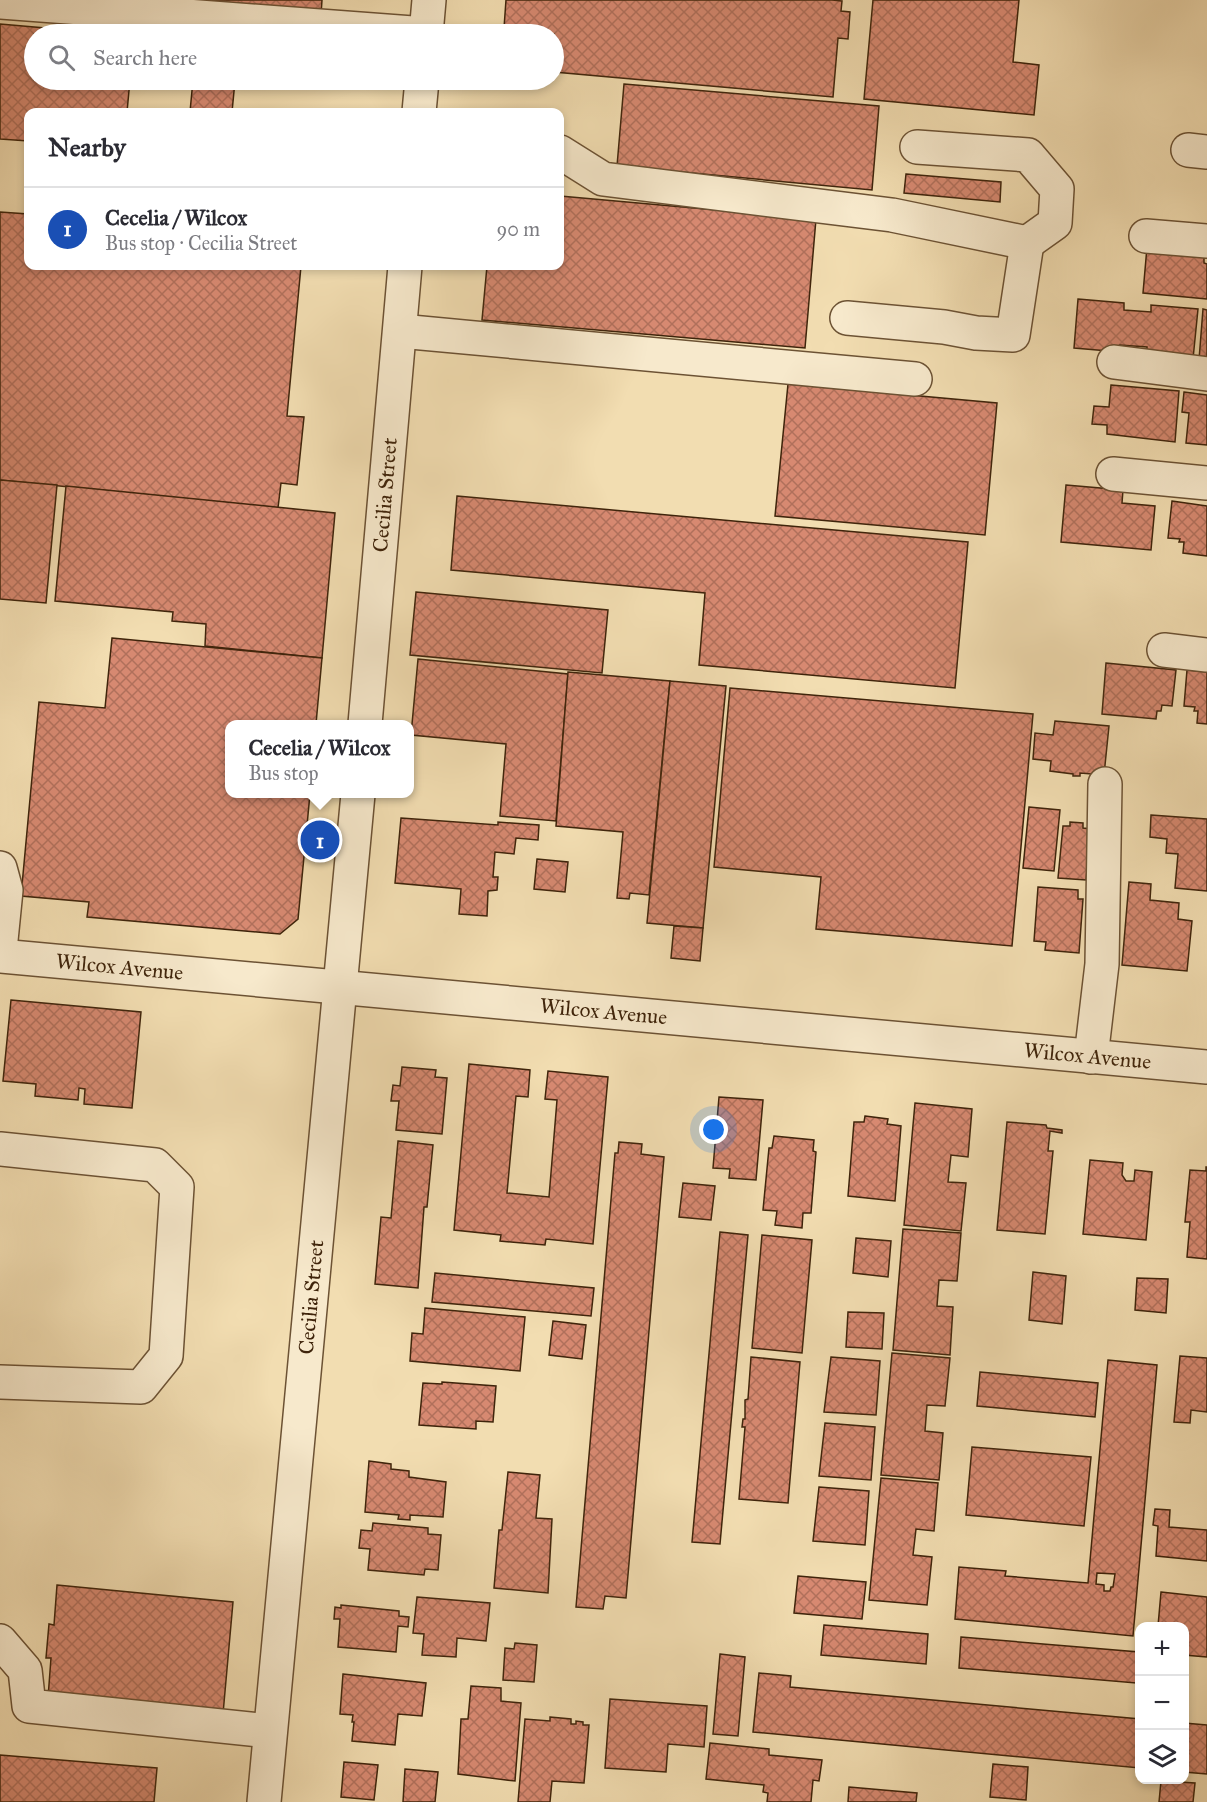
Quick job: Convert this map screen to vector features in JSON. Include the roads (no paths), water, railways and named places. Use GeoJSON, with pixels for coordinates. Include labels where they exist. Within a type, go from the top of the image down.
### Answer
{"type":"FeatureCollection","features":[{"type":"Feature","properties":{"kind":"street"},"geometry":{"type":"LineString","coordinates":[[427,24],[429,0]]}},
{"type":"Feature","properties":{"kind":"street"},"geometry":{"type":"LineString","coordinates":[[0,2],[293,24]]}},
{"type":"Feature","properties":{"kind":"street"},"geometry":{"type":"LineString","coordinates":[[419,108],[421,90]]}},
{"type":"Feature","properties":{"kind":"street"},"geometry":{"type":"LineString","coordinates":[[847,318],[1013,335],[1027,243],[1055,223],[1057,189],[1028,155],[917,147]]}},
{"type":"Feature","properties":{"kind":"street"},"geometry":{"type":"LineString","coordinates":[[564,154],[603,178],[892,215],[1027,243]]}},
{"type":"Feature","properties":{"kind":"street"},"geometry":{"type":"LineString","coordinates":[[1146,236],[1207,241]]}},
{"type":"Feature","properties":{"kind":"street","name":"Cecilia Street"},"geometry":{"type":"LineString","coordinates":[[364,720],[405,270]]}},
{"type":"Feature","properties":{"kind":"street"},"geometry":{"type":"LineString","coordinates":[[400,331],[915,379]]}},
{"type":"Feature","properties":{"kind":"street"},"geometry":{"type":"LineString","coordinates":[[1114,362],[1207,374]]}},
{"type":"Feature","properties":{"kind":"street"},"geometry":{"type":"LineString","coordinates":[[1113,474],[1207,483]]}},
{"type":"Feature","properties":{"kind":"street"},"geometry":{"type":"LineString","coordinates":[[1164,650],[1207,655]]}},
{"type":"Feature","properties":{"kind":"street"},"geometry":{"type":"LineString","coordinates":[[1091,1057],[1102,964],[1105,784]]}},
{"type":"Feature","properties":{"kind":"street","name":"Cecilia Street"},"geometry":{"type":"LineString","coordinates":[[264,1802],[358,798]]}},
{"type":"Feature","properties":{"kind":"street"},"geometry":{"type":"LineString","coordinates":[[0,868],[6,890],[0,950]]}},
{"type":"Feature","properties":{"kind":"street","name":"Wilcox Avenue"},"geometry":{"type":"LineString","coordinates":[[0,956],[1207,1067]]}},
{"type":"Feature","properties":{"kind":"street"},"geometry":{"type":"LineString","coordinates":[[0,1149],[155,1165],[177,1187],[166,1356],[141,1388],[0,1382]]}},
{"type":"Feature","properties":{"kind":"street"},"geometry":{"type":"LineString","coordinates":[[0,1641],[25,1670],[28,1706],[270,1731]]}},
{"type":"Feature","properties":{"kind":"place","name":"Cecelia / Wilcox"},"geometry":{"type":"Point","coordinates":[320,840]}}]}
